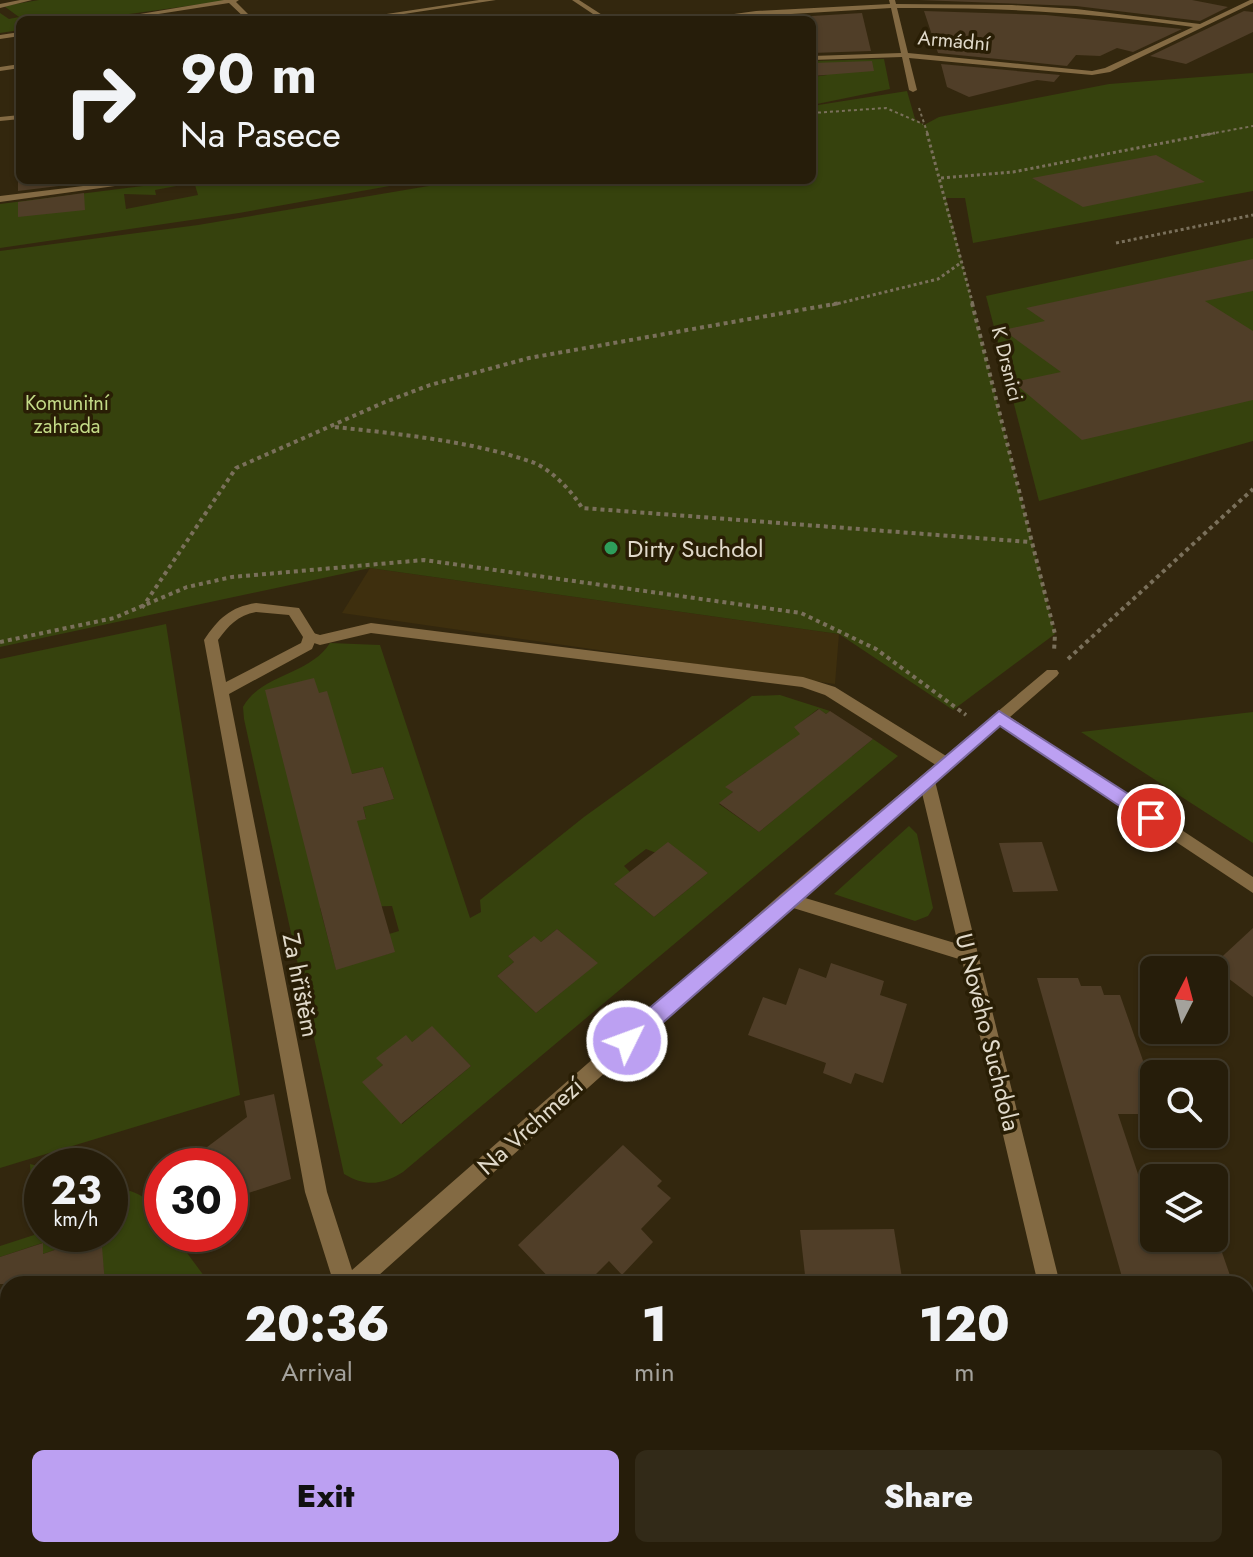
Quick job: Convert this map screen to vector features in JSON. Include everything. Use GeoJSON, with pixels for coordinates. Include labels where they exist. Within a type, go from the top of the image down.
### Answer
{"type":"FeatureCollection","features":[{"type":"Feature","properties":{"kind":"street"},"geometry":{"type":"LineString","coordinates":[[0,6],[29,0]]}},
{"type":"Feature","properties":{"kind":"street"},"geometry":{"type":"LineString","coordinates":[[132,16],[233,0],[247,16]]}},
{"type":"Feature","properties":{"kind":"street"},"geometry":{"type":"LineString","coordinates":[[379,16],[493,0]]}},
{"type":"Feature","properties":{"kind":"street"},"geometry":{"type":"LineString","coordinates":[[575,0],[601,16]]}},
{"type":"Feature","properties":{"kind":"street"},"geometry":{"type":"LineString","coordinates":[[1082,8],[1085,0]]}},
{"type":"Feature","properties":{"kind":"street"},"geometry":{"type":"LineString","coordinates":[[722,16],[788,7],[893,2],[997,3],[1082,8],[1202,26],[1253,1]]}},
{"type":"Feature","properties":{"kind":"street"},"geometry":{"type":"LineString","coordinates":[[893,2],[913,90]]}},
{"type":"Feature","properties":{"kind":"street","name":"Armádní"},"geometry":{"type":"LineString","coordinates":[[816,58],[903,55],[1092,73],[1107,70],[1202,26]]}},
{"type":"Feature","properties":{"kind":"street"},"geometry":{"type":"LineString","coordinates":[[0,199],[122,184]]}},
{"type":"Feature","properties":{"kind":"street","name":"Za hřištěm"},"geometry":{"type":"LineString","coordinates":[[310,637],[294,611],[258,606],[226,617],[211,640],[316,1192],[342,1276]]}},
{"type":"Feature","properties":{"kind":"street"},"geometry":{"type":"LineString","coordinates":[[222,691],[307,646],[310,637],[320,640],[371,628],[803,682],[830,691],[945,763]]}},
{"type":"Feature","properties":{"kind":"street"},"geometry":{"type":"LineString","coordinates":[[1052,673],[992,723],[1253,886]]}},
{"type":"Feature","properties":{"kind":"street","name":"Na Vrchmezí"},"geometry":{"type":"LineString","coordinates":[[361,1276],[787,899],[992,723]]}},
{"type":"Feature","properties":{"kind":"street","name":"U Nového Suchdola"},"geometry":{"type":"LineString","coordinates":[[927,780],[1047,1276]]}},
{"type":"Feature","properties":{"kind":"street","name":"U Nového Suchdola"},"geometry":{"type":"LineString","coordinates":[[787,899],[969,955]]}},
{"type":"Feature","properties":{"kind":"path","name":"K Drsnici"},"geometry":{"type":"LineString","coordinates":[[913,90],[941,178],[1055,634],[1052,673]]}},
{"type":"Feature","properties":{"kind":"path"},"geometry":{"type":"LineString","coordinates":[[816,113],[886,108],[924,125]]}},
{"type":"Feature","properties":{"kind":"path"},"geometry":{"type":"LineString","coordinates":[[941,178],[1013,172],[1253,126]]}},
{"type":"Feature","properties":{"kind":"path"},"geometry":{"type":"LineString","coordinates":[[1116,243],[1253,215]]}},
{"type":"Feature","properties":{"kind":"path"},"geometry":{"type":"LineString","coordinates":[[141,609],[236,468],[430,385],[529,358],[831,305],[938,279],[962,262]]}},
{"type":"Feature","properties":{"kind":"path"},"geometry":{"type":"LineString","coordinates":[[334,427],[415,436],[535,463],[573,493],[582,508],[1030,542]]}},
{"type":"Feature","properties":{"kind":"path"},"geometry":{"type":"LineString","coordinates":[[1052,673],[1253,489]]}},
{"type":"Feature","properties":{"kind":"path"},"geometry":{"type":"LineString","coordinates":[[0,642],[114,618],[187,587],[232,577],[424,560],[801,613],[876,649],[992,723]]}},
{"type":"Feature","properties":{"kind":"shaded area"},"geometry":{"type":"Polygon","coordinates":[[[370,568],[839,634],[835,684],[342,613],[370,568]]]}},
{"type":"Feature","properties":{"kind":"green space"},"geometry":{"type":"Polygon","coordinates":[[[39,0],[231,0],[115,16],[18,16],[4,6],[39,0]]]}},
{"type":"Feature","properties":{"kind":"green space"},"geometry":{"type":"Polygon","coordinates":[[[0,13],[9,19],[16,18],[16,31],[0,33],[0,13]]]}},
{"type":"Feature","properties":{"kind":"green space"},"geometry":{"type":"Polygon","coordinates":[[[884,59],[890,89],[816,104],[816,76],[827,75],[816,68],[816,61],[884,59]]]}},
{"type":"Feature","properties":{"kind":"green space","name":"Komunitní zahrada"},"geometry":{"type":"Polygon","coordinates":[[[1253,73],[1253,191],[973,243],[965,198],[946,198],[1055,634],[953,710],[839,634],[370,568],[0,647],[0,251],[198,225],[440,184],[816,184],[816,105],[907,91],[915,119],[924,125],[939,117],[1109,84],[1253,73]]]}},
{"type":"Feature","properties":{"kind":"green space"},"geometry":{"type":"Polygon","coordinates":[[[158,184],[187,184],[284,184],[401,184],[239,213],[0,248],[0,204],[158,184]],[[195,185],[155,190],[156,195],[124,194],[126,209],[198,195],[195,185]]]}},
{"type":"Feature","properties":{"kind":"green space"},"geometry":{"type":"Polygon","coordinates":[[[1253,238],[1253,441],[1039,501],[986,296],[1253,238]]]}},
{"type":"Feature","properties":{"kind":"green space"},"geometry":{"type":"Polygon","coordinates":[[[166,624],[240,1095],[66,1148],[24,1148],[24,1161],[0,1168],[0,659],[166,624]]]}},
{"type":"Feature","properties":{"kind":"green space"},"geometry":{"type":"Polygon","coordinates":[[[330,643],[380,645],[470,918],[481,912],[480,900],[584,817],[752,696],[780,695],[830,711],[826,714],[818,709],[795,727],[804,731],[799,736],[852,756],[873,739],[898,756],[403,1172],[388,1180],[367,1183],[344,1174],[244,719],[243,707],[251,696],[321,654],[330,643]],[[383,767],[343,776],[357,821],[366,818],[363,807],[394,799],[383,767]],[[746,772],[726,787],[733,792],[719,804],[759,832],[806,793],[746,772]],[[646,849],[624,866],[630,872],[615,885],[654,917],[708,873],[646,849]],[[392,906],[320,908],[336,969],[394,952],[389,934],[399,931],[392,906]],[[557,929],[541,942],[533,937],[508,956],[514,962],[497,976],[536,1013],[597,963],[557,929]],[[432,1027],[412,1042],[377,1058],[383,1065],[363,1082],[402,1124],[471,1066],[432,1027]]]}},
{"type":"Feature","properties":{"kind":"green space"},"geometry":{"type":"Polygon","coordinates":[[[1253,712],[1253,843],[1081,732],[1253,712]]]}},
{"type":"Feature","properties":{"kind":"green space"},"geometry":{"type":"Polygon","coordinates":[[[909,826],[917,834],[933,908],[928,916],[915,921],[834,894],[909,826]]]}},
{"type":"Feature","properties":{"kind":"green space"},"geometry":{"type":"Polygon","coordinates":[[[128,1190],[144,1198],[144,1252],[186,1252],[204,1276],[104,1276],[102,1252],[128,1252],[128,1190]]]}},
{"type":"Feature","properties":{"kind":"green space"},"geometry":{"type":"Polygon","coordinates":[[[24,1238],[24,1249],[0,1257],[0,1246],[24,1238]]]}},
{"type":"Feature","properties":{"kind":"building"},"geometry":{"type":"Polygon","coordinates":[[[918,0],[1192,0],[1228,7],[1200,21],[1076,6],[918,0]]]}},
{"type":"Feature","properties":{"kind":"building"},"geometry":{"type":"Polygon","coordinates":[[[924,11],[1046,15],[1182,29],[1133,52],[1117,48],[1100,56],[1076,55],[1067,66],[938,53],[924,11]]]}},
{"type":"Feature","properties":{"kind":"building"},"geometry":{"type":"Polygon","coordinates":[[[1244,11],[1253,12],[1253,32],[1186,64],[1150,56],[1244,11]]]}},
{"type":"Feature","properties":{"kind":"building"},"geometry":{"type":"Polygon","coordinates":[[[862,13],[871,51],[816,53],[816,16],[812,16],[862,13]]]}},
{"type":"Feature","properties":{"kind":"building"},"geometry":{"type":"Polygon","coordinates":[[[872,61],[874,71],[816,76],[816,63],[872,61]]]}},
{"type":"Feature","properties":{"kind":"building"},"geometry":{"type":"Polygon","coordinates":[[[941,64],[1060,75],[1054,82],[1037,80],[969,97],[947,87],[941,64]]]}},
{"type":"Feature","properties":{"kind":"building"},"geometry":{"type":"Polygon","coordinates":[[[1156,155],[1205,182],[1083,207],[1032,178],[1156,155]]]}},
{"type":"Feature","properties":{"kind":"building"},"geometry":{"type":"Polygon","coordinates":[[[18,184],[75,184],[18,191],[18,184]]]}},
{"type":"Feature","properties":{"kind":"building"},"geometry":{"type":"Polygon","coordinates":[[[84,193],[85,210],[18,217],[18,202],[84,193]]]}},
{"type":"Feature","properties":{"kind":"building"},"geometry":{"type":"Polygon","coordinates":[[[1253,259],[1253,291],[1205,301],[1253,331],[1253,400],[1082,440],[1013,382],[1061,372],[1003,330],[1045,321],[1026,308],[1253,259]]]}},
{"type":"Feature","properties":{"kind":"building"},"geometry":{"type":"Polygon","coordinates":[[[314,678],[319,693],[327,691],[352,774],[383,767],[394,799],[363,807],[366,819],[357,821],[395,952],[336,970],[265,690],[314,678]]]}},
{"type":"Feature","properties":{"kind":"building"},"geometry":{"type":"Polygon","coordinates":[[[819,709],[826,714],[830,711],[873,739],[759,832],[719,803],[733,792],[725,787],[800,734],[794,727],[819,709]]]}},
{"type":"Feature","properties":{"kind":"building"},"geometry":{"type":"Polygon","coordinates":[[[668,842],[708,873],[654,917],[614,884],[668,842]]]}},
{"type":"Feature","properties":{"kind":"building"},"geometry":{"type":"Polygon","coordinates":[[[1042,842],[1058,891],[1013,892],[999,843],[1042,842]]]}},
{"type":"Feature","properties":{"kind":"building"},"geometry":{"type":"Polygon","coordinates":[[[1253,928],[1253,997],[1228,978],[1228,956],[1223,956],[1253,928]]]}},
{"type":"Feature","properties":{"kind":"building"},"geometry":{"type":"Polygon","coordinates":[[[557,929],[598,963],[536,1013],[497,976],[514,962],[508,956],[534,936],[541,942],[557,929]]]}},
{"type":"Feature","properties":{"kind":"building"},"geometry":{"type":"Polygon","coordinates":[[[831,963],[884,981],[880,995],[907,1004],[883,1083],[855,1073],[851,1084],[823,1073],[826,1063],[748,1035],[763,997],[786,1005],[799,968],[826,978],[831,963]]]}},
{"type":"Feature","properties":{"kind":"building"},"geometry":{"type":"Polygon","coordinates":[[[1037,978],[1078,978],[1081,986],[1101,986],[1104,995],[1120,995],[1143,1060],[1140,1060],[1140,1114],[1118,1114],[1140,1180],[1140,1252],[1222,1252],[1230,1276],[1122,1276],[1037,978]]]}},
{"type":"Feature","properties":{"kind":"building"},"geometry":{"type":"Polygon","coordinates":[[[432,1026],[471,1066],[401,1124],[362,1082],[383,1065],[376,1058],[406,1035],[412,1042],[432,1026]]]}},
{"type":"Feature","properties":{"kind":"building"},"geometry":{"type":"Polygon","coordinates":[[[274,1094],[291,1179],[248,1193],[248,1148],[206,1148],[247,1117],[244,1101],[274,1094]]]}},
{"type":"Feature","properties":{"kind":"building"},"geometry":{"type":"Polygon","coordinates":[[[623,1145],[662,1181],[657,1186],[671,1198],[641,1229],[653,1242],[622,1275],[609,1261],[594,1276],[547,1276],[518,1245],[623,1145]]]}},
{"type":"Feature","properties":{"kind":"building"},"geometry":{"type":"Polygon","coordinates":[[[894,1229],[902,1276],[805,1276],[800,1230],[894,1229]]]}},
{"type":"Feature","properties":{"kind":"building"},"geometry":{"type":"Polygon","coordinates":[[[24,1249],[24,1252],[102,1252],[104,1276],[0,1276],[0,1257],[24,1249]]]}},
{"type":"Feature","properties":{"kind":"place","name":"Dirty Suchdol"},"geometry":{"type":"Point","coordinates":[611,548]}},
{"type":"Feature","properties":{"kind":"route"},"geometry":{"type":"LineString","coordinates":[[627,1041],[999,717],[1151,818]]}}]}
